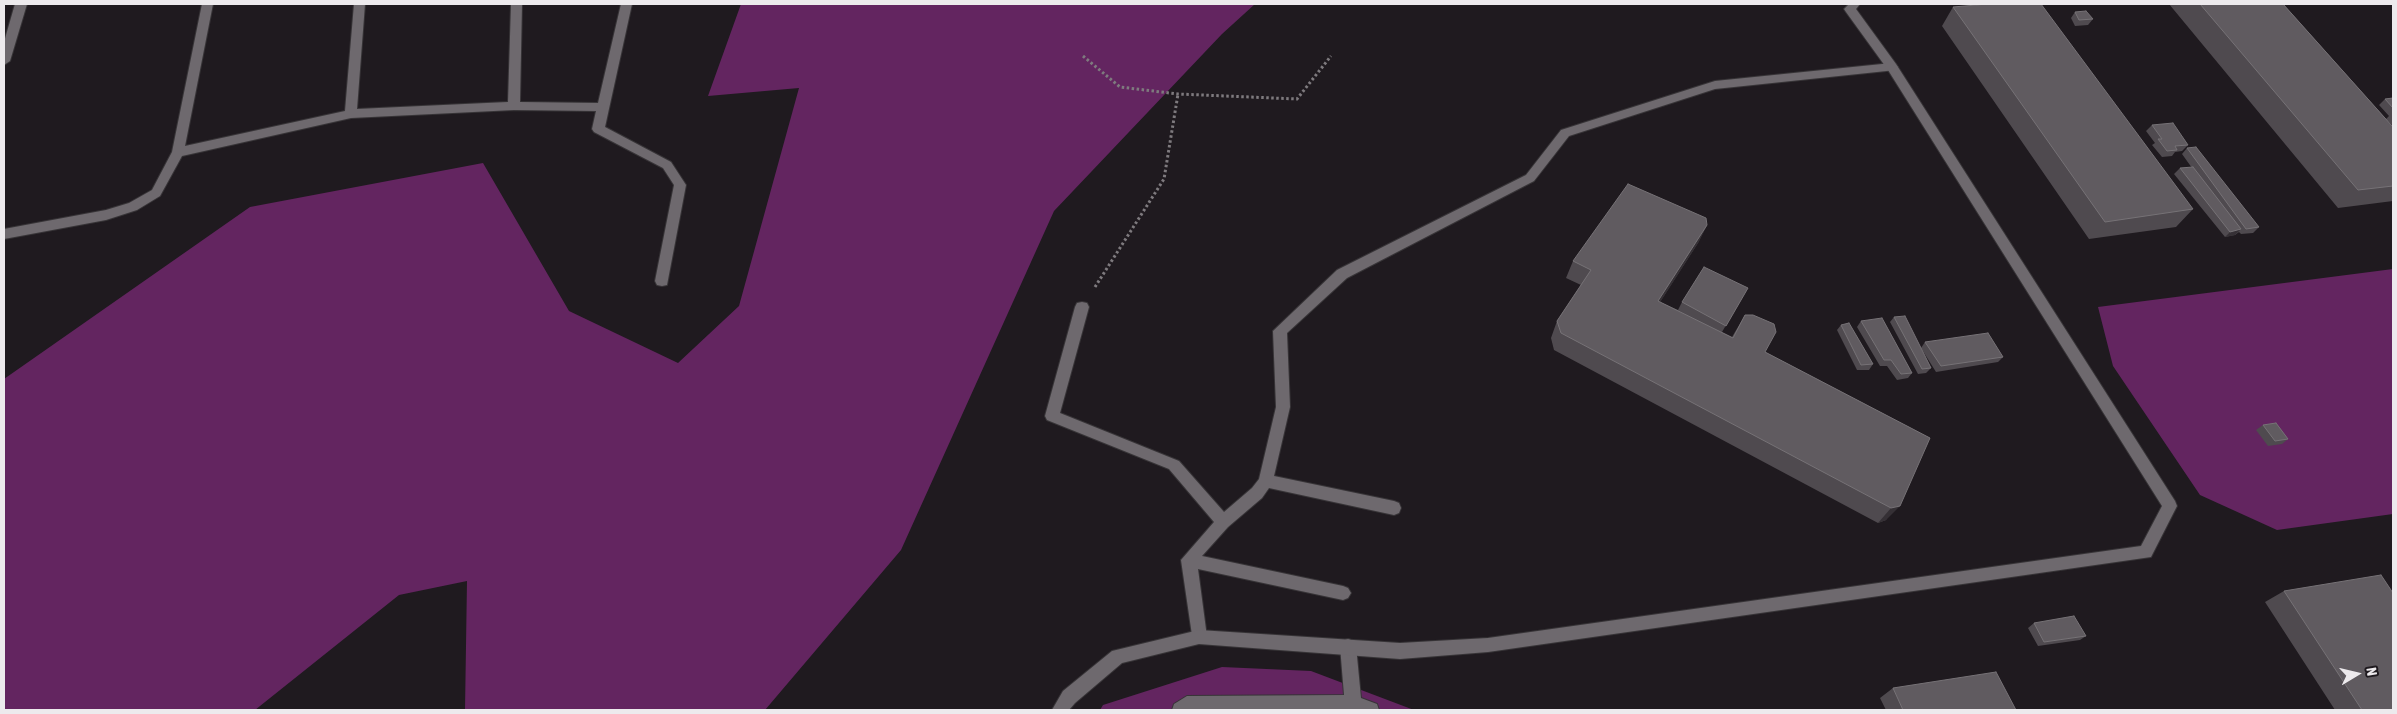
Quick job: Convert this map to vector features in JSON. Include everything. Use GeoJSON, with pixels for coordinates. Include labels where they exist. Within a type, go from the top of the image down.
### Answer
{"type":"FeatureCollection","features":[{"type":"Feature","properties":{"kind":"street"},"geometry":{"type":"LineString","coordinates":[[4,61],[21,4]]}},
{"type":"Feature","properties":{"kind":"street"},"geometry":{"type":"LineString","coordinates":[[4,234],[106,215],[133,207],[156,193],[178,152],[207,4]]}},
{"type":"Feature","properties":{"kind":"street"},"geometry":{"type":"LineString","coordinates":[[351,114],[359,4]]}},
{"type":"Feature","properties":{"kind":"street"},"geometry":{"type":"LineString","coordinates":[[514,106],[516,4]]}},
{"type":"Feature","properties":{"kind":"street"},"geometry":{"type":"LineString","coordinates":[[627,4],[598,129],[668,165],[680,185],[662,281]]}},
{"type":"Feature","properties":{"kind":"street"},"geometry":{"type":"LineString","coordinates":[[1060,710],[1069,697],[1118,656],[1199,637],[1400,651],[1488,645],[2146,552],[2170,506],[1892,67],[1850,9],[1855,4]]}},
{"type":"Feature","properties":{"kind":"street"},"geometry":{"type":"LineString","coordinates":[[1199,637],[1189,560],[1223,522],[1258,493],[1266,481],[1283,407],[1280,331],[1342,274],[1530,178],[1565,133],[1715,85],[1892,67]]}},
{"type":"Feature","properties":{"kind":"street"},"geometry":{"type":"LineString","coordinates":[[178,152],[351,114],[514,106],[602,107]]}},
{"type":"Feature","properties":{"kind":"street"},"geometry":{"type":"LineString","coordinates":[[1082,307],[1052,416],[1174,465],[1223,522]]}},
{"type":"Feature","properties":{"kind":"street"},"geometry":{"type":"LineString","coordinates":[[1266,481],[1394,508]]}},
{"type":"Feature","properties":{"kind":"street"},"geometry":{"type":"LineString","coordinates":[[1189,560],[1343,593]]}},
{"type":"Feature","properties":{"kind":"street"},"geometry":{"type":"LineString","coordinates":[[1348,646],[1353,703]]}},
{"type":"Feature","properties":{"kind":"street"},"geometry":{"type":"LineString","coordinates":[[1180,710],[1187,704],[1353,703],[1371,710]]}},
{"type":"Feature","properties":{"kind":"path"},"geometry":{"type":"LineString","coordinates":[[1083,56],[1120,87],[1178,94],[1297,99],[1331,56]]}},
{"type":"Feature","properties":{"kind":"path"},"geometry":{"type":"LineString","coordinates":[[1082,307],[1164,179],[1178,94]]}},
{"type":"Feature","properties":{"kind":"shaded area"},"geometry":{"type":"Polygon","coordinates":[[[741,4],[1255,4],[1222,34],[1054,211],[901,550],[765,710],[465,710],[467,581],[399,595],[255,710],[4,710],[4,379],[250,207],[483,163],[569,311],[678,363],[739,306],[799,88],[708,96],[741,4]]]}},
{"type":"Feature","properties":{"kind":"shaded area"},"geometry":{"type":"Polygon","coordinates":[[[2393,269],[2393,514],[2277,530],[2200,495],[2113,366],[2098,307],[2393,269]]]}},
{"type":"Feature","properties":{"kind":"shaded area"},"geometry":{"type":"Polygon","coordinates":[[[1222,667],[1311,671],[1414,710],[1100,710],[1103,705],[1222,667]]]}},
{"type":"Feature","properties":{"kind":"building"},"geometry":{"type":"Polygon","coordinates":[[[1988,4],[2041,4],[2193,209],[2105,222],[1953,7],[1988,4]]]}},
{"type":"Feature","properties":{"kind":"building"},"geometry":{"type":"Polygon","coordinates":[[[2200,4],[2283,4],[2393,127],[2393,186],[2358,190],[2200,4]]]}},
{"type":"Feature","properties":{"kind":"building"},"geometry":{"type":"Polygon","coordinates":[[[2086,11],[2093,19],[2079,20],[2075,12],[2086,11]]]}},
{"type":"Feature","properties":{"kind":"building"},"geometry":{"type":"Polygon","coordinates":[[[2393,98],[2393,108],[2385,99],[2393,98]]]}},
{"type":"Feature","properties":{"kind":"building"},"geometry":{"type":"Polygon","coordinates":[[[2173,123],[2188,145],[2175,146],[2177,150],[2167,151],[2158,139],[2162,139],[2152,125],[2173,123]]]}},
{"type":"Feature","properties":{"kind":"building"},"geometry":{"type":"Polygon","coordinates":[[[2196,147],[2259,227],[2246,229],[2187,148],[2196,147]]]}},
{"type":"Feature","properties":{"kind":"building"},"geometry":{"type":"Polygon","coordinates":[[[2193,167],[2241,229],[2230,232],[2180,168],[2193,167]]]}},
{"type":"Feature","properties":{"kind":"building"},"geometry":{"type":"Polygon","coordinates":[[[1628,184],[1706,218],[1707,225],[1658,301],[1733,338],[1745,315],[1753,315],[1774,324],[1776,332],[1765,352],[1930,438],[1900,506],[1891,508],[1561,333],[1557,321],[1591,270],[1573,261],[1628,184]]]}},
{"type":"Feature","properties":{"kind":"building"},"geometry":{"type":"Polygon","coordinates":[[[1704,267],[1748,288],[1726,326],[1682,302],[1704,267]]]}},
{"type":"Feature","properties":{"kind":"building"},"geometry":{"type":"Polygon","coordinates":[[[1905,316],[1931,368],[1922,369],[1894,317],[1905,316]]]}},
{"type":"Feature","properties":{"kind":"building"},"geometry":{"type":"Polygon","coordinates":[[[1882,318],[1912,373],[1901,374],[1891,360],[1884,360],[1861,321],[1882,318]]]}},
{"type":"Feature","properties":{"kind":"building"},"geometry":{"type":"Polygon","coordinates":[[[1849,323],[1873,364],[1861,365],[1841,325],[1849,323]]]}},
{"type":"Feature","properties":{"kind":"building"},"geometry":{"type":"Polygon","coordinates":[[[1988,333],[2003,357],[1941,366],[1925,342],[1988,333]]]}},
{"type":"Feature","properties":{"kind":"building"},"geometry":{"type":"Polygon","coordinates":[[[2276,423],[2288,439],[2275,441],[2263,425],[2276,423]]]}},
{"type":"Feature","properties":{"kind":"building"},"geometry":{"type":"Polygon","coordinates":[[[2381,575],[2393,593],[2393,710],[2362,710],[2284,591],[2381,575]]]}},
{"type":"Feature","properties":{"kind":"building"},"geometry":{"type":"Polygon","coordinates":[[[2074,616],[2086,636],[2044,642],[2034,623],[2074,616]]]}},
{"type":"Feature","properties":{"kind":"building"},"geometry":{"type":"Polygon","coordinates":[[[1996,672],[2016,710],[1903,710],[1893,688],[1996,672]]]}}]}
